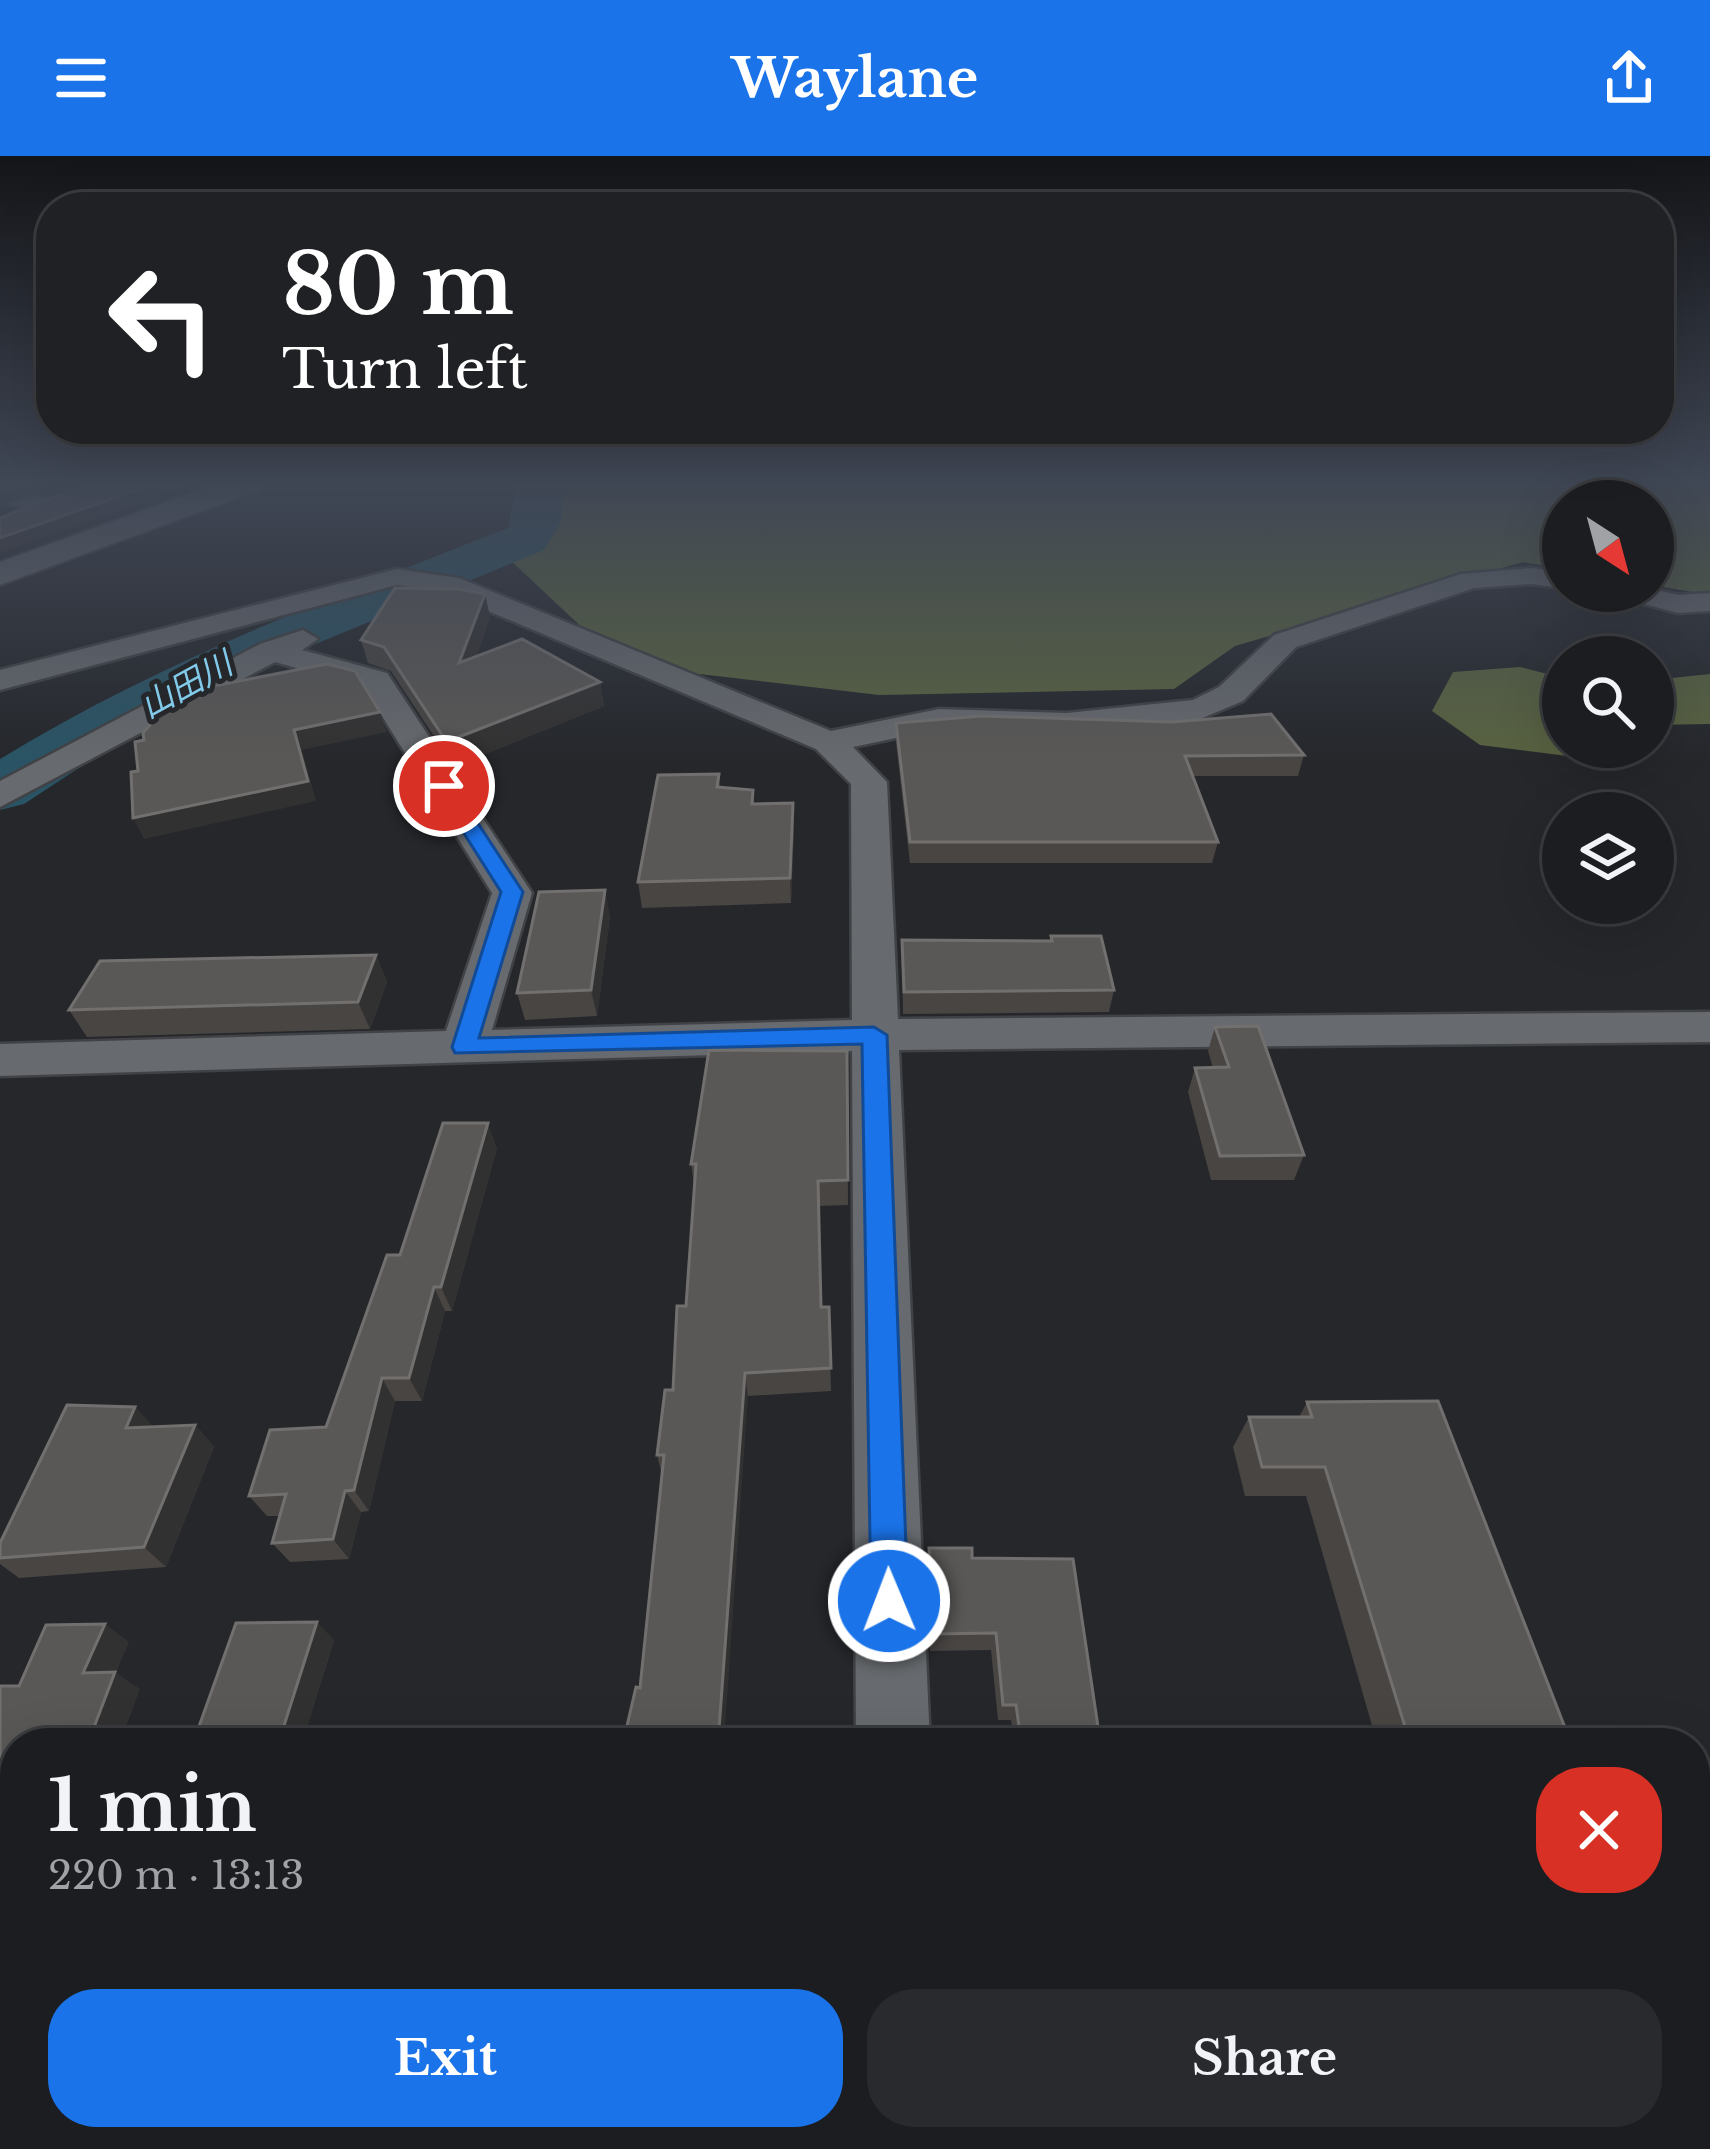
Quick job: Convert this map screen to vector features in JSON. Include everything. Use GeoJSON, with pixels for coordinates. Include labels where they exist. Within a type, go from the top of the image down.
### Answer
{"type":"FeatureCollection","features":[{"type":"Feature","properties":{"kind":"street"},"geometry":{"type":"LineString","coordinates":[[828,742],[939,719],[1067,723],[1200,710],[1231,694],[1285,641],[1471,580],[1531,576]]}},
{"type":"Feature","properties":{"kind":"street"},"geometry":{"type":"LineString","coordinates":[[0,680],[397,577],[449,584],[828,742],[869,782],[893,1728]]}},
{"type":"Feature","properties":{"kind":"street"},"geometry":{"type":"LineString","coordinates":[[0,796],[271,651],[449,584]]}},
{"type":"Feature","properties":{"kind":"street"},"geometry":{"type":"LineString","coordinates":[[1674,603],[1710,602]]}},
{"type":"Feature","properties":{"kind":"street"},"geometry":{"type":"LineString","coordinates":[[271,651],[376,680],[512,892],[464,1047]]}},
{"type":"Feature","properties":{"kind":"street"},"geometry":{"type":"LineString","coordinates":[[0,1060],[874,1035],[1710,1027]]}},
{"type":"Feature","properties":{"kind":"green space"},"geometry":{"type":"Polygon","coordinates":[[[527,576],[1475,576],[1235,646],[1174,689],[879,695],[622,665],[527,576]]]}},
{"type":"Feature","properties":{"kind":"green space"},"geometry":{"type":"Polygon","coordinates":[[[1674,576],[1710,576],[1710,605],[1692,592],[1674,589],[1674,576]]]}},
{"type":"Feature","properties":{"kind":"green space"},"geometry":{"type":"Polygon","coordinates":[[[1520,667],[1542,673],[1542,753],[1480,745],[1432,711],[1453,672],[1520,667]]]}},
{"type":"Feature","properties":{"kind":"green space"},"geometry":{"type":"Polygon","coordinates":[[[1710,674],[1710,724],[1674,725],[1674,678],[1710,674]]]}},
{"type":"Feature","properties":{"kind":"building"},"geometry":{"type":"Polygon","coordinates":[[[395,588],[485,594],[459,663],[522,639],[600,682],[451,740],[442,735],[384,647],[361,640],[395,588]]]}},
{"type":"Feature","properties":{"kind":"building"},"geometry":{"type":"Polygon","coordinates":[[[327,664],[355,671],[380,712],[294,730],[308,781],[133,818],[131,772],[138,771],[135,742],[144,740],[143,733],[170,702],[200,696],[198,689],[327,664]]]}},
{"type":"Feature","properties":{"kind":"building"},"geometry":{"type":"Polygon","coordinates":[[[1271,714],[1304,755],[1185,756],[1218,842],[910,842],[896,723],[982,716],[1172,722],[1271,714]]]}},
{"type":"Feature","properties":{"kind":"building"},"geometry":{"type":"Polygon","coordinates":[[[719,774],[717,787],[753,790],[752,804],[793,803],[790,878],[638,882],[658,775],[719,774]]]}},
{"type":"Feature","properties":{"kind":"building"},"geometry":{"type":"Polygon","coordinates":[[[605,890],[591,990],[517,993],[539,892],[605,890]]]}},
{"type":"Feature","properties":{"kind":"building"},"geometry":{"type":"Polygon","coordinates":[[[1051,936],[1101,936],[1114,990],[904,992],[902,940],[1052,941],[1051,936]]]}},
{"type":"Feature","properties":{"kind":"building"},"geometry":{"type":"Polygon","coordinates":[[[376,955],[358,1002],[69,1010],[100,961],[376,955]]]}},
{"type":"Feature","properties":{"kind":"building"},"geometry":{"type":"Polygon","coordinates":[[[1258,1026],[1304,1155],[1220,1156],[1195,1068],[1229,1067],[1215,1027],[1258,1026]]]}},
{"type":"Feature","properties":{"kind":"building"},"geometry":{"type":"Polygon","coordinates":[[[709,1050],[847,1051],[848,1180],[818,1181],[821,1307],[829,1307],[831,1368],[745,1373],[719,1728],[626,1728],[636,1687],[640,1688],[664,1455],[657,1455],[665,1390],[673,1390],[677,1306],[686,1306],[696,1164],[691,1164],[709,1050]]]}},
{"type":"Feature","properties":{"kind":"building"},"geometry":{"type":"Polygon","coordinates":[[[443,1123],[488,1123],[441,1287],[434,1287],[409,1378],[382,1378],[354,1490],[345,1491],[333,1539],[272,1543],[286,1494],[249,1496],[270,1430],[326,1427],[387,1255],[400,1255],[443,1123]]]}},
{"type":"Feature","properties":{"kind":"building"},"geometry":{"type":"Polygon","coordinates":[[[1438,1401],[1565,1728],[1405,1728],[1325,1467],[1262,1467],[1249,1417],[1312,1417],[1307,1402],[1438,1401]]]}},
{"type":"Feature","properties":{"kind":"building"},"geometry":{"type":"Polygon","coordinates":[[[67,1405],[135,1407],[126,1428],[195,1425],[144,1547],[0,1558],[0,1543],[67,1405]]]}},
{"type":"Feature","properties":{"kind":"building"},"geometry":{"type":"Polygon","coordinates":[[[929,1548],[972,1548],[972,1558],[1073,1559],[1098,1728],[1019,1728],[1016,1705],[1003,1705],[996,1633],[933,1634],[929,1548]]]}},
{"type":"Feature","properties":{"kind":"building"},"geometry":{"type":"Polygon","coordinates":[[[317,1622],[283,1728],[198,1728],[236,1623],[317,1622]]]}},
{"type":"Feature","properties":{"kind":"building"},"geometry":{"type":"Polygon","coordinates":[[[105,1624],[83,1673],[115,1672],[94,1728],[0,1728],[0,1686],[19,1686],[46,1625],[105,1624]]]}},
{"type":"Feature","properties":{"kind":"waterway","name":"山田川"},"geometry":{"type":"LineString","coordinates":[[0,789],[94,729],[231,658],[434,576]]}},
{"type":"Feature","properties":{"kind":"route"},"geometry":{"type":"LineString","coordinates":[[444,786],[512,892],[464,1047],[874,1035],[889,1601]]}}]}
